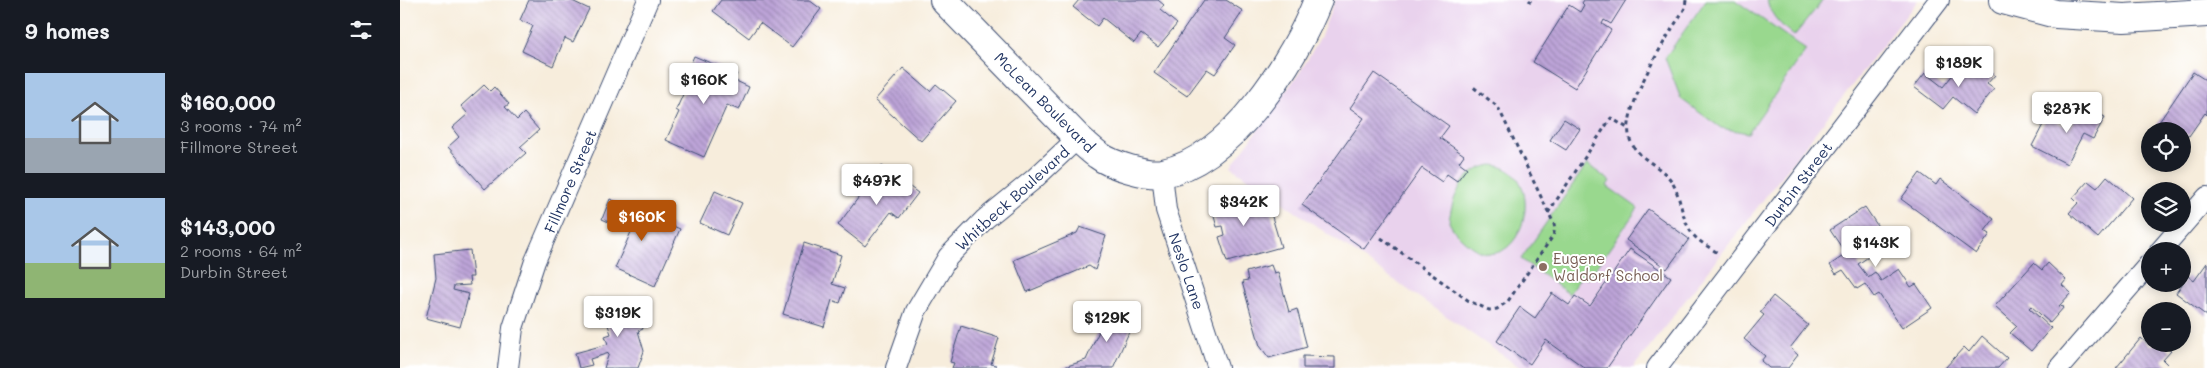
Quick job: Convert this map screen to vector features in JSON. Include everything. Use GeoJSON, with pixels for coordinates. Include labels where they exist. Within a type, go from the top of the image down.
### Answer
{"type":"FeatureCollection","features":[{"type":"Feature","properties":{"kind":"street","name":"Fillmore Street"},"geometry":{"type":"LineString","coordinates":[[508,368],[513,328],[535,261],[648,0]]}},
{"type":"Feature","properties":{"kind":"street","name":"McLean Boulevard"},"geometry":{"type":"LineString","coordinates":[[944,0],[1078,138],[1100,157],[1121,166],[1162,173],[1196,160],[1217,146],[1258,103],[1288,61],[1308,27],[1318,0]]}},
{"type":"Feature","properties":{"kind":"street","name":"Durbin Street"},"geometry":{"type":"LineString","coordinates":[[1657,368],[1939,0]]}},
{"type":"Feature","properties":{"kind":"street"},"geometry":{"type":"LineString","coordinates":[[2003,0],[2056,14],[2124,18],[2207,13]]}},
{"type":"Feature","properties":{"kind":"street","name":"Whitbeck Boulevard"},"geometry":{"type":"LineString","coordinates":[[896,368],[916,310],[948,257],[985,219],[1033,180],[1078,138]]}},
{"type":"Feature","properties":{"kind":"street","name":"Neslo Lane"},"geometry":{"type":"LineString","coordinates":[[1162,173],[1166,210],[1218,368]]}},
{"type":"Feature","properties":{"kind":"street"},"geometry":{"type":"LineString","coordinates":[[2168,242],[2207,197]]}},
{"type":"Feature","properties":{"kind":"street"},"geometry":{"type":"LineString","coordinates":[[2059,368],[2141,273]]}},
{"type":"Feature","properties":{"kind":"path"},"geometry":{"type":"LineString","coordinates":[[1686,0],[1685,8],[1642,82],[1636,97],[1629,129],[1630,141],[1672,182],[1691,232],[1736,265]]}},
{"type":"Feature","properties":{"kind":"path"},"geometry":{"type":"LineString","coordinates":[[1381,238],[1470,301],[1489,310],[1497,309],[1508,300],[1553,236],[1554,224],[1498,107],[1472,86]]}},
{"type":"Feature","properties":{"kind":"path"},"geometry":{"type":"LineString","coordinates":[[1548,213],[1610,118],[1629,129]]}},
{"type":"Feature","properties":{"kind":"shaded area","name":"Eugene Waldorf School"},"geometry":{"type":"Polygon","coordinates":[[[1335,0],[1918,0],[1633,368],[1521,368],[1231,167],[1300,72],[1321,36],[1335,0]]]}},
{"type":"Feature","properties":{"kind":"green space"},"geometry":{"type":"Polygon","coordinates":[[[1706,0],[1735,0],[1806,50],[1748,133],[1721,128],[1681,99],[1665,58],[1706,0]]]}},
{"type":"Feature","properties":{"kind":"green space"},"geometry":{"type":"Polygon","coordinates":[[[1767,0],[1823,0],[1794,36],[1774,16],[1767,0]]]}},
{"type":"Feature","properties":{"kind":"green space"},"geometry":{"type":"Polygon","coordinates":[[[1587,164],[1610,181],[1607,186],[1638,208],[1588,279],[1582,275],[1569,294],[1521,259],[1587,164]]]}},
{"type":"Feature","properties":{"kind":"green space"},"geometry":{"type":"Polygon","coordinates":[[[1493,165],[1511,172],[1522,186],[1525,203],[1523,221],[1516,238],[1504,250],[1489,254],[1472,247],[1462,239],[1449,222],[1457,193],[1467,177],[1483,167],[1493,165]]]}},
{"type":"Feature","properties":{"kind":"building"},"geometry":{"type":"Polygon","coordinates":[[[529,0],[570,0],[589,9],[573,42],[565,38],[553,66],[522,51],[533,26],[520,20],[529,0]]]}},
{"type":"Feature","properties":{"kind":"building"},"geometry":{"type":"Polygon","coordinates":[[[721,0],[809,0],[821,9],[792,47],[760,23],[749,38],[713,11],[721,0]]]}},
{"type":"Feature","properties":{"kind":"building"},"geometry":{"type":"Polygon","coordinates":[[[1079,0],[1158,0],[1164,5],[1160,10],[1177,24],[1158,47],[1141,34],[1134,43],[1103,18],[1097,26],[1073,7],[1079,0]]]}},
{"type":"Feature","properties":{"kind":"building"},"geometry":{"type":"Polygon","coordinates":[[[1204,0],[1226,0],[1243,11],[1225,38],[1235,45],[1215,74],[1207,69],[1187,96],[1154,73],[1204,0]]]}},
{"type":"Feature","properties":{"kind":"building"},"geometry":{"type":"Polygon","coordinates":[[[1584,0],[1626,0],[1611,24],[1604,20],[1602,24],[1611,30],[1575,88],[1533,62],[1569,5],[1580,12],[1584,5],[1582,3],[1584,0]]]}},
{"type":"Feature","properties":{"kind":"building"},"geometry":{"type":"Polygon","coordinates":[[[694,56],[737,74],[734,80],[749,87],[739,110],[727,105],[704,157],[666,140],[679,112],[676,110],[685,90],[680,88],[694,56]]]}},
{"type":"Feature","properties":{"kind":"building"},"geometry":{"type":"Polygon","coordinates":[[[1962,63],[1979,76],[1985,68],[1995,75],[1987,84],[1994,89],[1974,114],[1953,97],[1943,109],[1914,87],[1925,73],[1943,87],[1962,63]]]}},
{"type":"Feature","properties":{"kind":"building"},"geometry":{"type":"Polygon","coordinates":[[[903,68],[930,91],[936,84],[956,101],[921,141],[875,100],[903,68]]]}},
{"type":"Feature","properties":{"kind":"building"},"geometry":{"type":"Polygon","coordinates":[[[2193,72],[2207,81],[2207,115],[2205,113],[2191,133],[2191,122],[2159,122],[2193,72]]]}},
{"type":"Feature","properties":{"kind":"building"},"geometry":{"type":"Polygon","coordinates":[[[1374,73],[1449,126],[1440,138],[1464,155],[1459,162],[1467,168],[1457,181],[1447,174],[1442,182],[1422,168],[1364,249],[1302,205],[1364,118],[1350,108],[1374,73]]]}},
{"type":"Feature","properties":{"kind":"building"},"geometry":{"type":"Polygon","coordinates":[[[484,85],[490,91],[494,87],[509,104],[505,107],[517,120],[524,113],[539,130],[520,147],[526,153],[485,189],[448,147],[459,137],[452,128],[468,114],[461,106],[484,85]]]}},
{"type":"Feature","properties":{"kind":"building"},"geometry":{"type":"Polygon","coordinates":[[[2082,105],[2105,117],[2093,139],[2083,134],[2067,164],[2032,146],[2047,117],[2069,128],[2082,105]]]}},
{"type":"Feature","properties":{"kind":"building"},"geometry":{"type":"Polygon","coordinates":[[[1564,119],[1580,129],[1566,150],[1550,140],[1564,119]]]}},
{"type":"Feature","properties":{"kind":"building"},"geometry":{"type":"Polygon","coordinates":[[[882,166],[918,193],[899,218],[891,212],[865,246],[838,225],[882,166]]]}},
{"type":"Feature","properties":{"kind":"building"},"geometry":{"type":"Polygon","coordinates":[[[1920,173],[1936,185],[1940,179],[1994,219],[1985,231],[1990,234],[1976,254],[1901,199],[1920,173]]]}},
{"type":"Feature","properties":{"kind":"building"},"geometry":{"type":"Polygon","coordinates":[[[2107,176],[2132,198],[2098,238],[2069,213],[2078,203],[2073,198],[2088,181],[2097,188],[2107,176]]]}},
{"type":"Feature","properties":{"kind":"building"},"geometry":{"type":"Polygon","coordinates":[[[715,191],[742,203],[727,235],[700,223],[715,191]]]}},
{"type":"Feature","properties":{"kind":"building"},"geometry":{"type":"Polygon","coordinates":[[[1237,191],[1238,197],[1251,193],[1257,214],[1270,210],[1281,247],[1227,262],[1219,237],[1225,235],[1223,226],[1217,227],[1211,206],[1218,204],[1217,197],[1237,191]]]}},
{"type":"Feature","properties":{"kind":"building"},"geometry":{"type":"Polygon","coordinates":[[[610,199],[680,229],[655,286],[615,268],[631,232],[602,219],[610,199]]]}},
{"type":"Feature","properties":{"kind":"building"},"geometry":{"type":"Polygon","coordinates":[[[1865,207],[1889,243],[1858,264],[1868,277],[1875,272],[1881,281],[1899,269],[1911,287],[1916,284],[1932,308],[1902,328],[1879,294],[1874,297],[1865,284],[1857,289],[1843,270],[1836,274],[1830,265],[1846,254],[1830,230],[1865,207]]]}},
{"type":"Feature","properties":{"kind":"building"},"geometry":{"type":"Polygon","coordinates":[[[1648,209],[1689,239],[1667,269],[1626,240],[1648,209]]]}},
{"type":"Feature","properties":{"kind":"building"},"geometry":{"type":"Polygon","coordinates":[[[1080,227],[1106,236],[1095,270],[1089,266],[1027,292],[1014,260],[1077,233],[1080,227]]]}},
{"type":"Feature","properties":{"kind":"building"},"geometry":{"type":"Polygon","coordinates":[[[804,243],[841,255],[832,284],[845,288],[840,303],[832,300],[824,327],[783,314],[804,243]]]}},
{"type":"Feature","properties":{"kind":"building"},"geometry":{"type":"Polygon","coordinates":[[[1630,249],[1671,277],[1607,368],[1585,368],[1546,340],[1530,364],[1497,341],[1520,307],[1535,318],[1552,293],[1569,305],[1575,296],[1590,306],[1630,249]]]}},
{"type":"Feature","properties":{"kind":"building"},"geometry":{"type":"Polygon","coordinates":[[[470,250],[473,277],[469,277],[470,285],[454,286],[453,290],[469,294],[460,327],[426,318],[436,278],[434,254],[470,250]]]}},
{"type":"Feature","properties":{"kind":"building"},"geometry":{"type":"Polygon","coordinates":[[[2034,263],[2042,270],[2048,263],[2066,280],[2062,285],[2071,293],[2059,306],[2064,307],[2050,323],[2031,306],[2029,308],[2051,328],[2031,351],[2010,333],[2017,326],[1995,306],[2034,263]]]}},
{"type":"Feature","properties":{"kind":"building"},"geometry":{"type":"Polygon","coordinates":[[[2207,263],[2207,316],[2191,304],[2191,302],[2176,293],[2191,292],[2191,278],[2194,281],[2207,263]]]}},
{"type":"Feature","properties":{"kind":"building"},"geometry":{"type":"Polygon","coordinates":[[[1271,265],[1274,273],[1278,272],[1289,312],[1297,309],[1307,347],[1269,358],[1260,346],[1242,282],[1248,281],[1246,272],[1271,265]]]}},
{"type":"Feature","properties":{"kind":"building"},"geometry":{"type":"Polygon","coordinates":[[[1773,296],[1808,325],[1790,348],[1798,355],[1788,368],[1769,368],[1761,361],[1765,356],[1744,339],[1764,315],[1760,312],[1773,296]]]}},
{"type":"Feature","properties":{"kind":"building"},"geometry":{"type":"Polygon","coordinates":[[[634,298],[643,329],[638,331],[644,351],[638,368],[604,368],[609,353],[590,359],[592,365],[579,368],[575,353],[608,344],[605,336],[611,334],[605,316],[600,318],[597,309],[634,298]]]}},
{"type":"Feature","properties":{"kind":"building"},"geometry":{"type":"Polygon","coordinates":[[[1109,309],[1134,321],[1113,368],[1061,368],[1086,360],[1109,309]]]}},
{"type":"Feature","properties":{"kind":"building"},"geometry":{"type":"Polygon","coordinates":[[[961,326],[999,338],[991,364],[996,365],[995,368],[952,368],[954,363],[950,362],[961,326]]]}},
{"type":"Feature","properties":{"kind":"building"},"geometry":{"type":"Polygon","coordinates":[[[1982,336],[2007,358],[1998,368],[1945,368],[1964,347],[1969,352],[1982,336]]]}},
{"type":"Feature","properties":{"kind":"building"},"geometry":{"type":"Polygon","coordinates":[[[2141,338],[2141,352],[2170,352],[2163,360],[2169,366],[2167,368],[2116,368],[2141,338]]]}},
{"type":"Feature","properties":{"kind":"building"},"geometry":{"type":"Polygon","coordinates":[[[1303,356],[1335,357],[1335,368],[1303,368],[1303,356]]]}},
{"type":"Feature","properties":{"kind":"place","name":"Eugene Waldorf School"},"geometry":{"type":"Point","coordinates":[1543,267]}}]}
